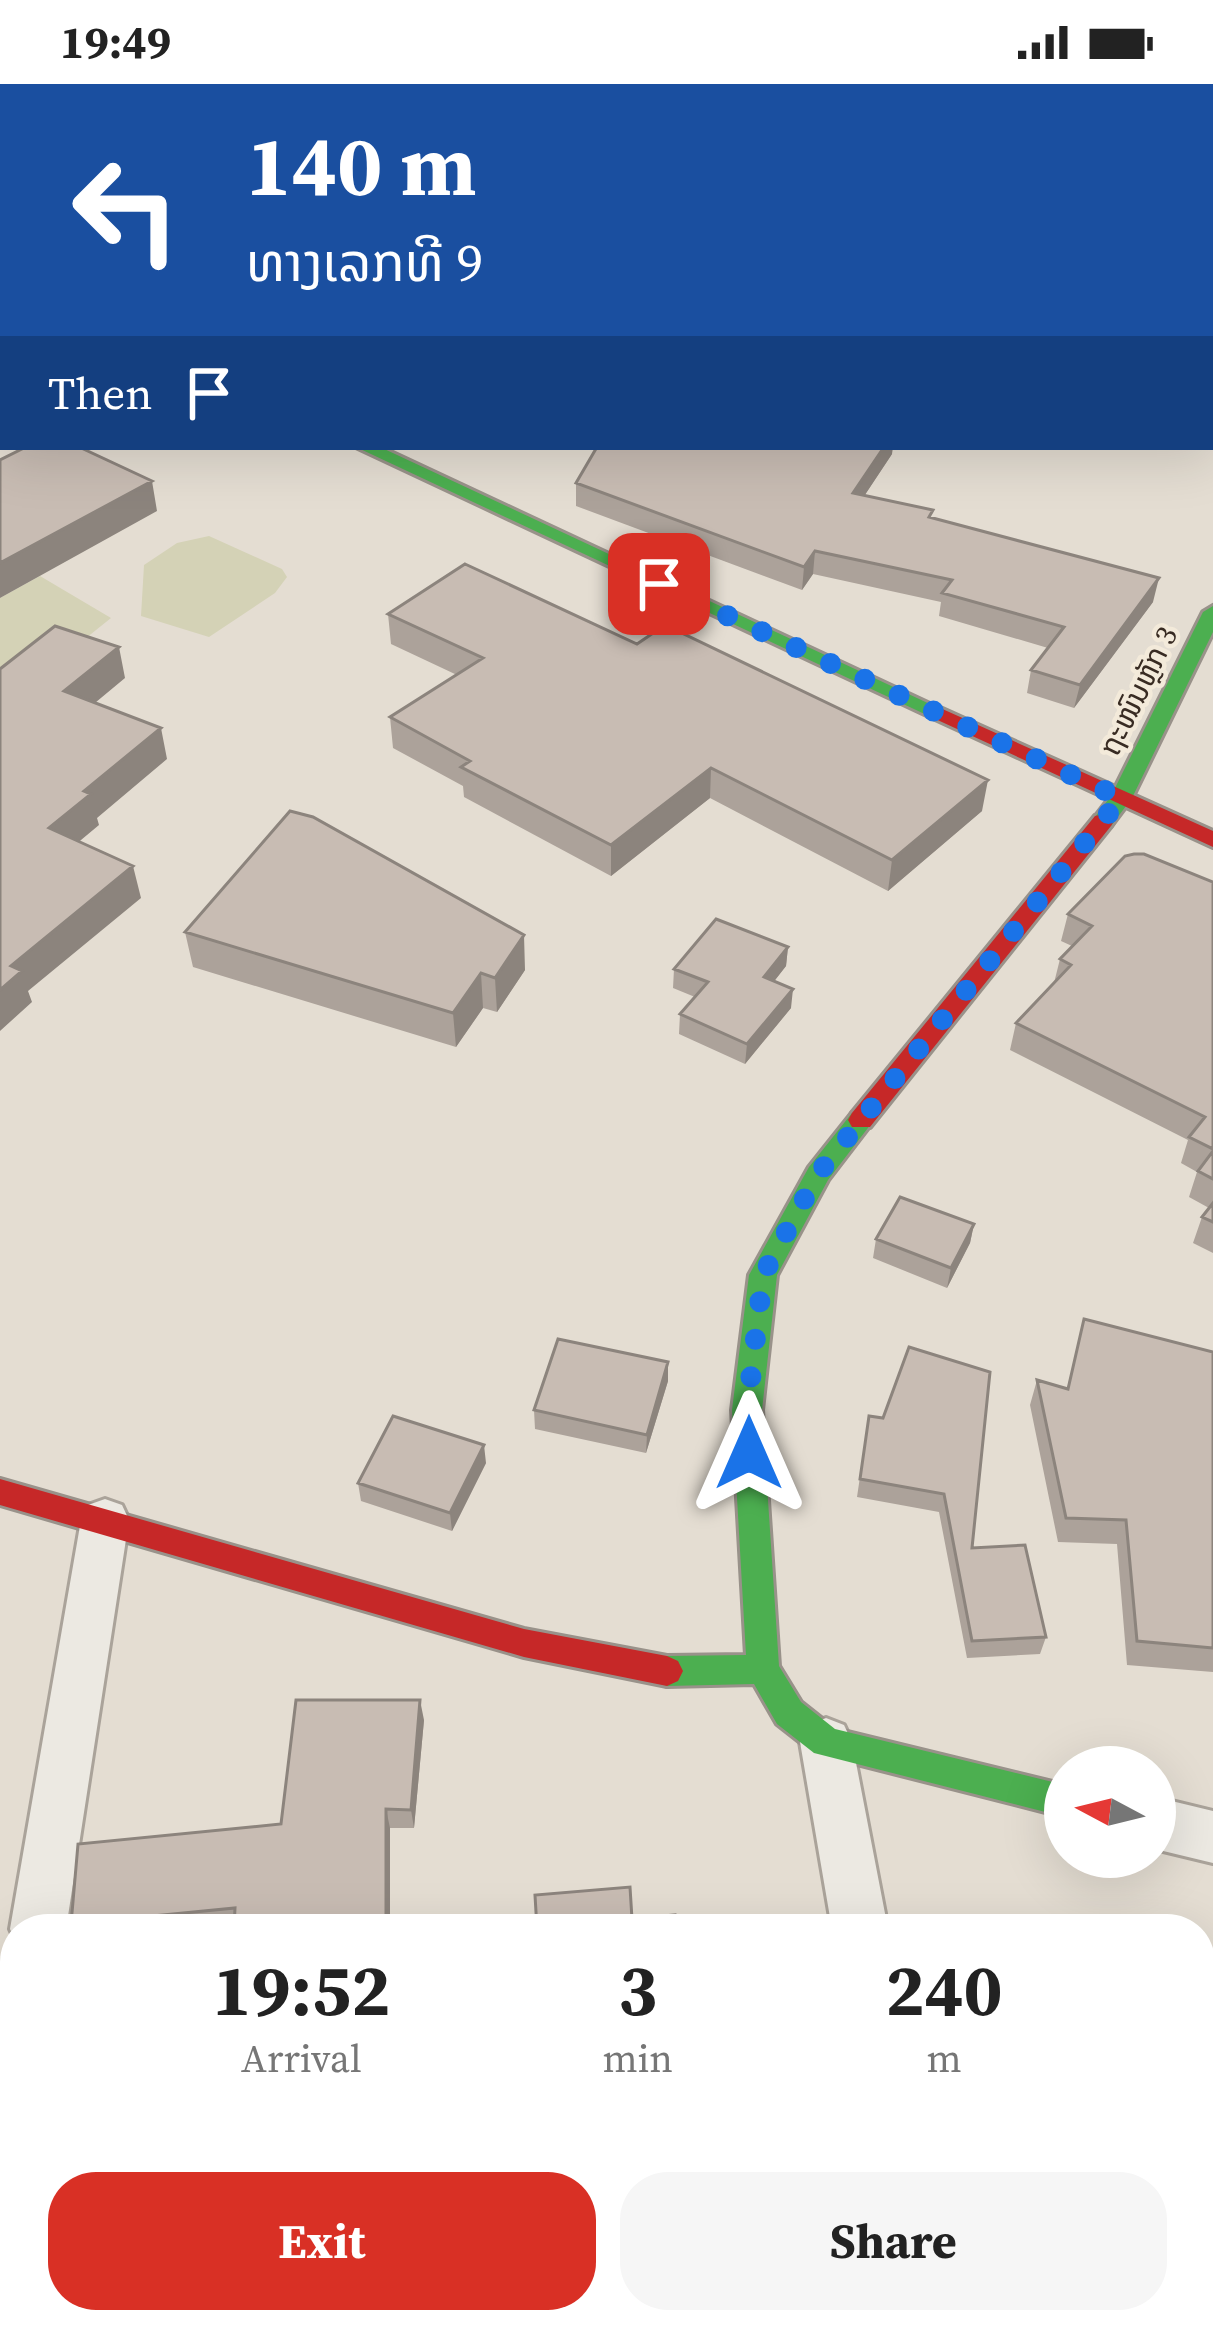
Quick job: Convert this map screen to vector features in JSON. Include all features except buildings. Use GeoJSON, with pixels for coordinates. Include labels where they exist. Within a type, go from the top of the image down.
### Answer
{"type":"FeatureCollection","features":[{"type":"Feature","properties":{"kind":"street"},"geometry":{"type":"LineString","coordinates":[[371,450],[1213,840]]}},
{"type":"Feature","properties":{"kind":"street","name":"ຖະໜົນຫຼັກ 3"},"geometry":{"type":"LineString","coordinates":[[763,1669],[747,1410],[763,1275],[818,1174],[1121,798],[1213,612]]}},
{"type":"Feature","properties":{"kind":"street"},"geometry":{"type":"LineString","coordinates":[[0,1492],[541,1646],[647,1666],[731,1674],[763,1669],[789,1713],[826,1742],[1044,1796]]}},
{"type":"Feature","properties":{"kind":"street"},"geometry":{"type":"LineString","coordinates":[[40,1914],[105,1520]]}},
{"type":"Feature","properties":{"kind":"street"},"geometry":{"type":"LineString","coordinates":[[826,1742],[857,1914]]}},
{"type":"Feature","properties":{"kind":"street"},"geometry":{"type":"LineString","coordinates":[[1176,1828],[1213,1837]]}},
{"type":"Feature","properties":{"kind":"shaded area"},"geometry":{"type":"Polygon","coordinates":[[[209,536],[282,569],[287,577],[275,593],[209,637],[141,616],[144,565],[177,543],[209,536]]]}},
{"type":"Feature","properties":{"kind":"shaded area"},"geometry":{"type":"Polygon","coordinates":[[[40,576],[111,618],[0,707],[0,598],[40,576]]]}},
{"type":"Feature","properties":{"kind":"traffic: fast"},"geometry":{"type":"LineString","coordinates":[[371,450],[938,713]]}},
{"type":"Feature","properties":{"kind":"traffic: fast"},"geometry":{"type":"LineString","coordinates":[[1103,821],[1121,798],[1213,612]]}},
{"type":"Feature","properties":{"kind":"traffic: fast"},"geometry":{"type":"LineString","coordinates":[[763,1669],[747,1410],[763,1275],[818,1174],[861,1120]]}},
{"type":"Feature","properties":{"kind":"traffic: fast"},"geometry":{"type":"LineString","coordinates":[[667,1671],[763,1669],[789,1713],[826,1742],[1044,1796]]}},
{"type":"Feature","properties":{"kind":"traffic: jam"},"geometry":{"type":"LineString","coordinates":[[938,713],[1213,840]]}},
{"type":"Feature","properties":{"kind":"traffic: jam"},"geometry":{"type":"LineString","coordinates":[[861,1120],[1103,821]]}},
{"type":"Feature","properties":{"kind":"traffic: jam"},"geometry":{"type":"LineString","coordinates":[[0,1492],[524,1643],[667,1671]]}},
{"type":"Feature","properties":{"kind":"route"},"geometry":{"type":"LineString","coordinates":[[659,584],[1121,798],[818,1174],[763,1275],[747,1410],[749,1453]]}}]}
